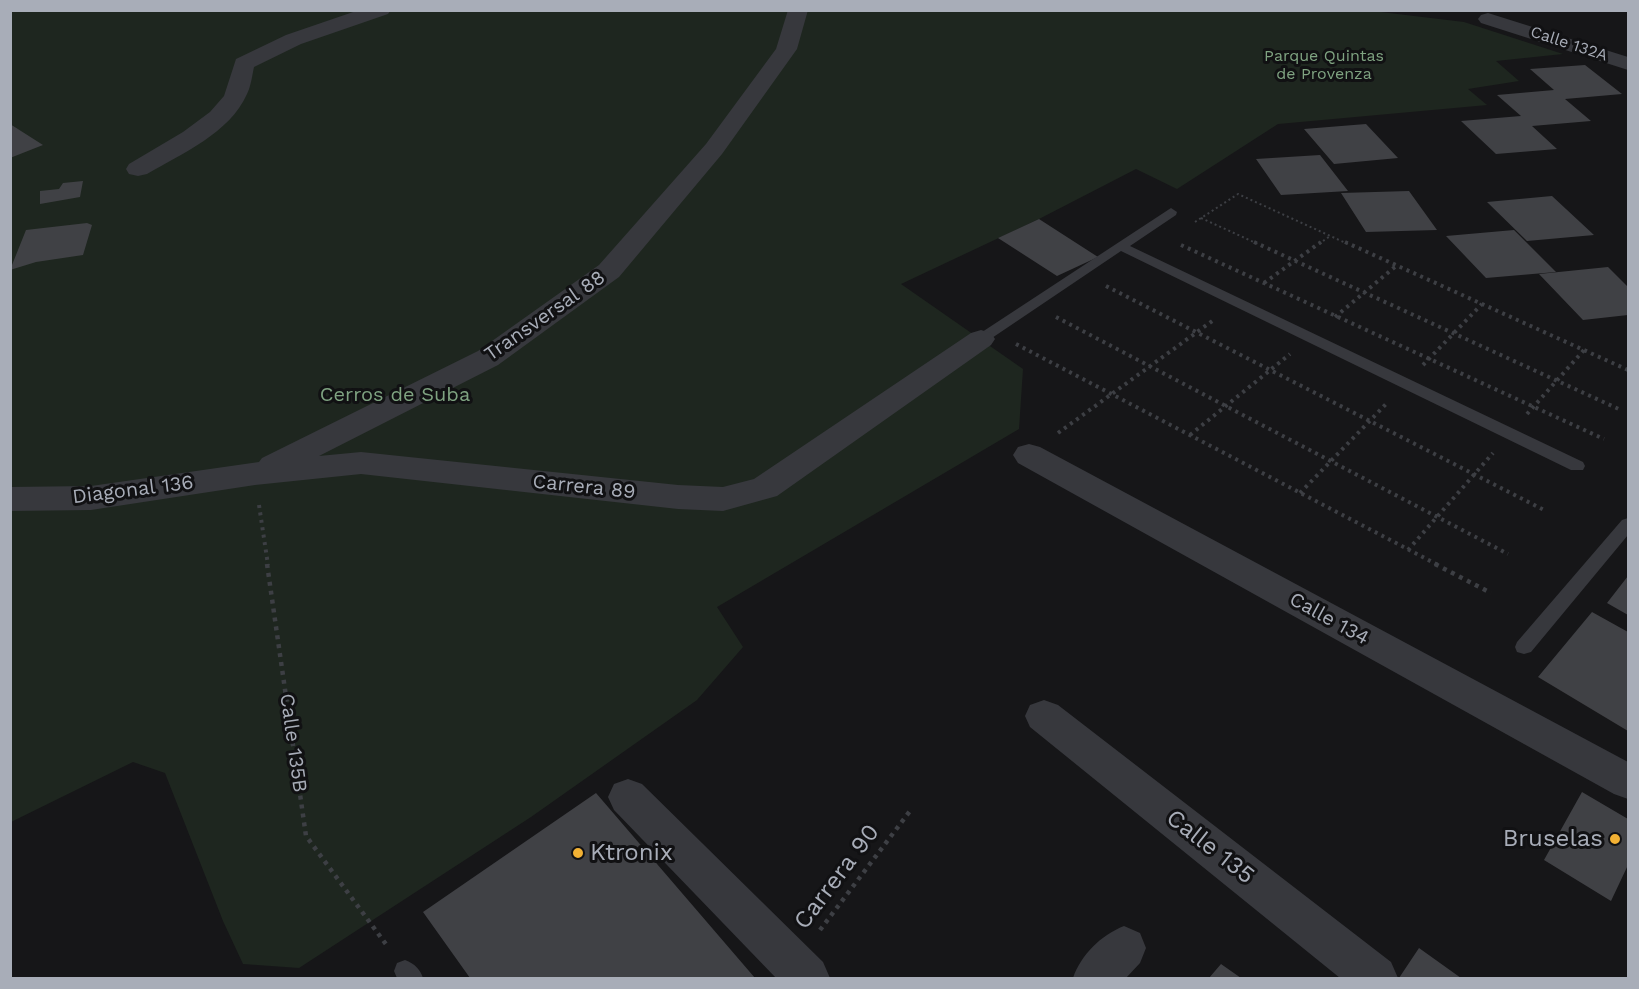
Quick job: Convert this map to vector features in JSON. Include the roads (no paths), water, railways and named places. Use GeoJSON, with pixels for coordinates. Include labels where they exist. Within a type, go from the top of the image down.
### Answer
{"type":"FeatureCollection","features":[{"type":"Feature","properties":{"kind":"street"},"geometry":{"type":"LineString","coordinates":[[138,169],[190,138],[215,119],[235,97],[244,64],[293,39],[381,10]]}},
{"type":"Feature","properties":{"kind":"street","name":"Transversal 88"},"geometry":{"type":"LineString","coordinates":[[255,474],[488,358],[609,271],[714,149],[786,49],[798,10]]}},
{"type":"Feature","properties":{"kind":"street","name":"Calle 132A"},"geometry":{"type":"LineString","coordinates":[[1488,19],[1629,64]]}},
{"type":"Feature","properties":{"kind":"street","name":"Carrera 89"},"geometry":{"type":"LineString","coordinates":[[255,474],[361,464],[678,497],[723,499],[765,488],[986,336]]}},
{"type":"Feature","properties":{"kind":"street","name":"Calle 134"},"geometry":{"type":"LineString","coordinates":[[1029,455],[1629,782]]}},
{"type":"Feature","properties":{"kind":"street","name":"Diagonal 136"},"geometry":{"type":"LineString","coordinates":[[10,499],[91,498],[255,474]]}},
{"type":"Feature","properties":{"kind":"street","name":"Calle 135"},"geometry":{"type":"LineString","coordinates":[[1044,716],[1375,978]]}},
{"type":"Feature","properties":{"kind":"street"},"geometry":{"type":"LineString","coordinates":[[628,797],[800,972]]}},
{"type":"Feature","properties":{"kind":"lane"},"geometry":{"type":"LineString","coordinates":[[986,336],[1171,212]]}},
{"type":"Feature","properties":{"kind":"lane"},"geometry":{"type":"LineString","coordinates":[[1120,246],[1577,466]]}},
{"type":"Feature","properties":{"kind":"lane"},"geometry":{"type":"LineString","coordinates":[[1524,647],[1628,525]]}},
{"type":"Feature","properties":{"kind":"place","name":"Bruselas"},"geometry":{"type":"Point","coordinates":[1615,839]}},
{"type":"Feature","properties":{"kind":"place","name":"Ktronix"},"geometry":{"type":"Point","coordinates":[578,853]}},
{"type":"Feature","properties":{"kind":"park label","name":"Parque Quintas de Provenza"},"geometry":{"type":"Point","coordinates":[1324,65]}},
{"type":"Feature","properties":{"kind":"park label","name":"Cerros de Suba"},"geometry":{"type":"Point","coordinates":[395,395]}}]}
